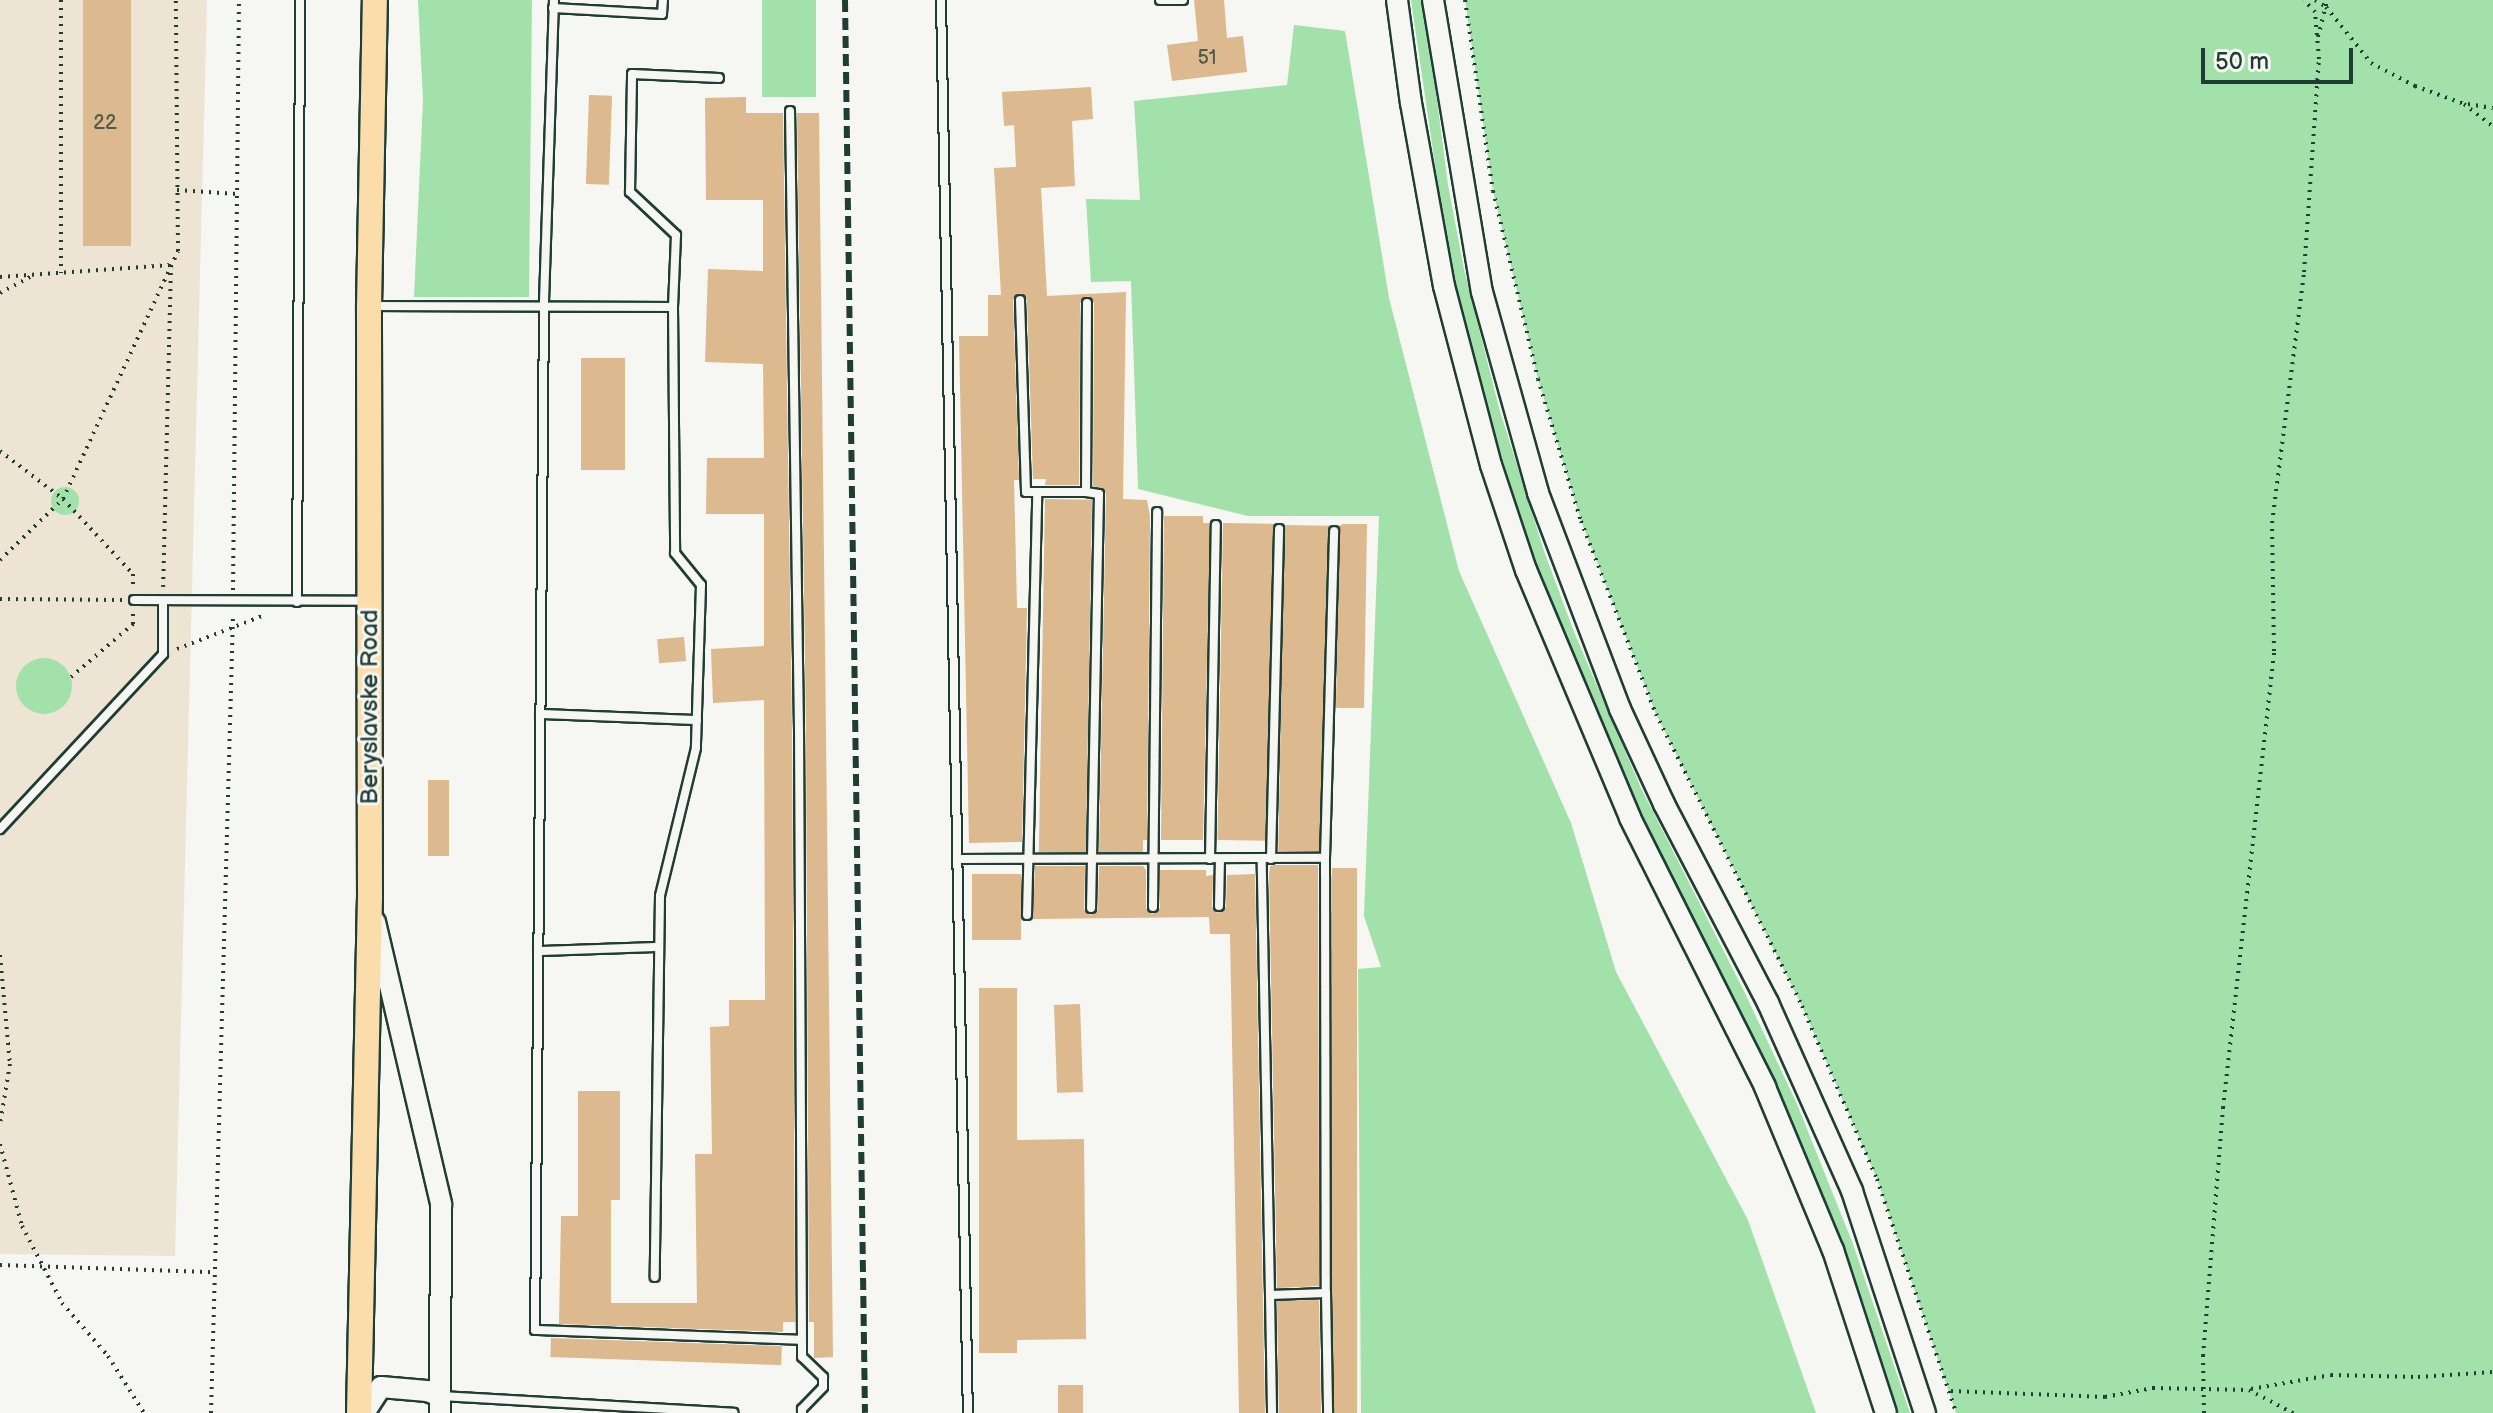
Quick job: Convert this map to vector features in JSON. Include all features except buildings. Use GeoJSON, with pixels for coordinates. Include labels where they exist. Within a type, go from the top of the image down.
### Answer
{"type":"FeatureCollection","features":[{"type":"Feature","properties":{"kind":"main road","name":"Beryslavske Road"},"geometry":{"type":"LineString","coordinates":[[361,1413],[370,898],[369,306],[375,0]]}},
{"type":"Feature","properties":{"kind":"street"},"geometry":{"type":"LineString","coordinates":[[1397,0],[1413,117],[1444,286],[1491,465],[1526,570],[1630,818],[1729,1008],[1777,1113],[1833,1250],[1886,1413]]}},
{"type":"Feature","properties":{"kind":"street"},"geometry":{"type":"LineString","coordinates":[[1433,0],[1482,292],[1538,493],[1620,709],[1664,804],[1768,1003],[1852,1191],[1925,1413]]}},
{"type":"Feature","properties":{"kind":"street"},"geometry":{"type":"LineString","coordinates":[[370,898],[441,1204],[440,1404]]}},
{"type":"Feature","properties":{"kind":"street"},"geometry":{"type":"LineString","coordinates":[[361,1413],[381,1387],[427,1391],[440,1404]]}},
{"type":"Feature","properties":{"kind":"lane"},"geometry":{"type":"LineString","coordinates":[[297,602],[300,0]]}},
{"type":"Feature","properties":{"kind":"lane"},"geometry":{"type":"LineString","coordinates":[[663,0],[662,14],[554,4],[544,306],[535,1330],[802,1340]]}},
{"type":"Feature","properties":{"kind":"lane"},"geometry":{"type":"LineString","coordinates":[[941,0],[968,1413]]}},
{"type":"Feature","properties":{"kind":"lane"},"geometry":{"type":"LineString","coordinates":[[1160,0],[1183,0]]}},
{"type":"Feature","properties":{"kind":"lane"},"geometry":{"type":"LineString","coordinates":[[655,1277],[660,896],[696,748],[701,585],[675,553],[673,307],[676,235],[630,192],[632,74],[719,78]]}},
{"type":"Feature","properties":{"kind":"lane"},"geometry":{"type":"LineString","coordinates":[[790,111],[799,730],[802,1357],[823,1377],[823,1387],[802,1409],[802,1413]]}},
{"type":"Feature","properties":{"kind":"lane"},"geometry":{"type":"LineString","coordinates":[[1020,300],[1026,492],[1099,494],[1091,908]]}},
{"type":"Feature","properties":{"kind":"lane"},"geometry":{"type":"LineString","coordinates":[[1086,492],[1087,303]]}},
{"type":"Feature","properties":{"kind":"lane"},"geometry":{"type":"LineString","coordinates":[[369,306],[673,307]]}},
{"type":"Feature","properties":{"kind":"lane"},"geometry":{"type":"LineString","coordinates":[[1027,915],[1037,492]]}},
{"type":"Feature","properties":{"kind":"lane"},"geometry":{"type":"LineString","coordinates":[[1153,907],[1157,512]]}},
{"type":"Feature","properties":{"kind":"lane"},"geometry":{"type":"LineString","coordinates":[[1216,525],[1215,859],[1219,906]]}},
{"type":"Feature","properties":{"kind":"lane"},"geometry":{"type":"LineString","coordinates":[[1272,1413],[1266,859],[1279,529]]}},
{"type":"Feature","properties":{"kind":"lane"},"geometry":{"type":"LineString","coordinates":[[1328,1413],[1325,858],[1334,531]]}},
{"type":"Feature","properties":{"kind":"lane"},"geometry":{"type":"LineString","coordinates":[[134,600],[369,601]]}},
{"type":"Feature","properties":{"kind":"lane"},"geometry":{"type":"LineString","coordinates":[[0,829],[163,654],[163,601]]}},
{"type":"Feature","properties":{"kind":"lane"},"geometry":{"type":"LineString","coordinates":[[540,714],[697,720]]}},
{"type":"Feature","properties":{"kind":"lane"},"geometry":{"type":"LineString","coordinates":[[959,859],[1325,858]]}},
{"type":"Feature","properties":{"kind":"lane"},"geometry":{"type":"LineString","coordinates":[[538,951],[659,947]]}},
{"type":"Feature","properties":{"kind":"lane"},"geometry":{"type":"LineString","coordinates":[[1270,1295],[1326,1293]]}},
{"type":"Feature","properties":{"kind":"lane"},"geometry":{"type":"LineString","coordinates":[[440,1404],[734,1413]]}},
{"type":"Feature","properties":{"kind":"path"},"geometry":{"type":"LineString","coordinates":[[61,0],[61,273]]}},
{"type":"Feature","properties":{"kind":"path"},"geometry":{"type":"LineString","coordinates":[[0,560],[63,499],[178,251],[176,0]]}},
{"type":"Feature","properties":{"kind":"path"},"geometry":{"type":"LineString","coordinates":[[211,1413],[233,627],[239,0]]}},
{"type":"Feature","properties":{"kind":"path"},"geometry":{"type":"LineString","coordinates":[[1465,0],[1493,191],[1538,379],[1581,521],[1656,714],[1802,1006],[1877,1179],[1956,1413]]}},
{"type":"Feature","properties":{"kind":"path"},"geometry":{"type":"LineString","coordinates":[[2204,1413],[2203,1356],[2223,1108],[2274,651],[2272,523],[2304,272],[2317,41],[2315,12],[2304,0]]}},
{"type":"Feature","properties":{"kind":"path"},"geometry":{"type":"LineString","coordinates":[[2315,0],[2326,7],[2371,63],[2415,86],[2464,104],[2493,108]]}},
{"type":"Feature","properties":{"kind":"path"},"geometry":{"type":"LineString","coordinates":[[2317,41],[2327,0]]}},
{"type":"Feature","properties":{"kind":"path"},"geometry":{"type":"LineString","coordinates":[[2464,104],[2493,127]]}},
{"type":"Feature","properties":{"kind":"path"},"geometry":{"type":"LineString","coordinates":[[177,190],[237,194]]}},
{"type":"Feature","properties":{"kind":"path"},"geometry":{"type":"LineString","coordinates":[[0,277],[171,265]]}},
{"type":"Feature","properties":{"kind":"path"},"geometry":{"type":"LineString","coordinates":[[163,601],[171,265]]}},
{"type":"Feature","properties":{"kind":"path"},"geometry":{"type":"LineString","coordinates":[[0,293],[34,275]]}},
{"type":"Feature","properties":{"kind":"path"},"geometry":{"type":"LineString","coordinates":[[0,451],[63,499],[133,574],[133,624],[71,677]]}},
{"type":"Feature","properties":{"kind":"path"},"geometry":{"type":"LineString","coordinates":[[0,599],[134,600]]}},
{"type":"Feature","properties":{"kind":"path"},"geometry":{"type":"LineString","coordinates":[[163,654],[297,602]]}},
{"type":"Feature","properties":{"kind":"path"},"geometry":{"type":"LineString","coordinates":[[0,955],[10,1064],[0,1124]]}},
{"type":"Feature","properties":{"kind":"path"},"geometry":{"type":"LineString","coordinates":[[0,1144],[22,1226],[62,1303],[108,1356],[144,1413]]}},
{"type":"Feature","properties":{"kind":"path"},"geometry":{"type":"LineString","coordinates":[[0,1265],[215,1272]]}},
{"type":"Feature","properties":{"kind":"path"},"geometry":{"type":"LineString","coordinates":[[1949,1391],[2105,1397],[2153,1388],[2204,1392],[2249,1390],[2331,1375],[2418,1377],[2493,1372]]}},
{"type":"Feature","properties":{"kind":"path"},"geometry":{"type":"LineString","coordinates":[[2249,1390],[2293,1413]]}},
{"type":"Feature","properties":{"kind":"shaded area"},"geometry":{"type":"Polygon","coordinates":[[[0,0],[207,0],[175,1256],[0,1254],[0,0]]]}},
{"type":"Feature","properties":{"kind":"green space"},"geometry":{"type":"Polygon","coordinates":[[[418,0],[532,0],[529,297],[414,297],[423,100],[418,0]]]}},
{"type":"Feature","properties":{"kind":"green space"},"geometry":{"type":"Polygon","coordinates":[[[762,0],[816,0],[816,97],[762,97],[762,0]]]}},
{"type":"Feature","properties":{"kind":"green space"},"geometry":{"type":"Polygon","coordinates":[[[1411,0],[1424,0],[1448,185],[1464,269],[1499,408],[1544,551],[1574,632],[1641,788],[1743,989],[1797,1104],[1853,1244],[1910,1413],[1897,1413],[1830,1216],[1786,1111],[1630,794],[1563,638],[1534,559],[1478,383],[1451,274],[1411,0]]]}},
{"type":"Feature","properties":{"kind":"green space"},"geometry":{"type":"Polygon","coordinates":[[[1465,0],[2493,0],[2493,1413],[1956,1413],[1877,1179],[1802,1006],[1656,714],[1581,521],[1538,379],[1493,191],[1465,0]]]}},
{"type":"Feature","properties":{"kind":"green space"},"geometry":{"type":"Polygon","coordinates":[[[1294,25],[1345,31],[1389,298],[1459,571],[1571,823],[1616,972],[1748,1220],[1816,1413],[1361,1413],[1358,969],[1381,967],[1364,916],[1379,516],[1248,516],[1138,489],[1131,281],[1091,282],[1086,199],[1140,200],[1134,101],[1287,85],[1294,25]]]}},
{"type":"Feature","properties":{"kind":"green space"},"geometry":{"type":"Polygon","coordinates":[[[65,487],[75,491],[79,501],[75,511],[65,515],[55,511],[51,501],[55,491],[65,487]]]}},
{"type":"Feature","properties":{"kind":"green space"},"geometry":{"type":"Polygon","coordinates":[[[44,658],[64,666],[72,686],[64,706],[44,714],[24,706],[16,686],[24,666],[44,658]]]}},
{"type":"Feature","properties":{"kind":"railway"},"geometry":{"type":"LineString","coordinates":[[845,0],[865,1413]]}}]}
